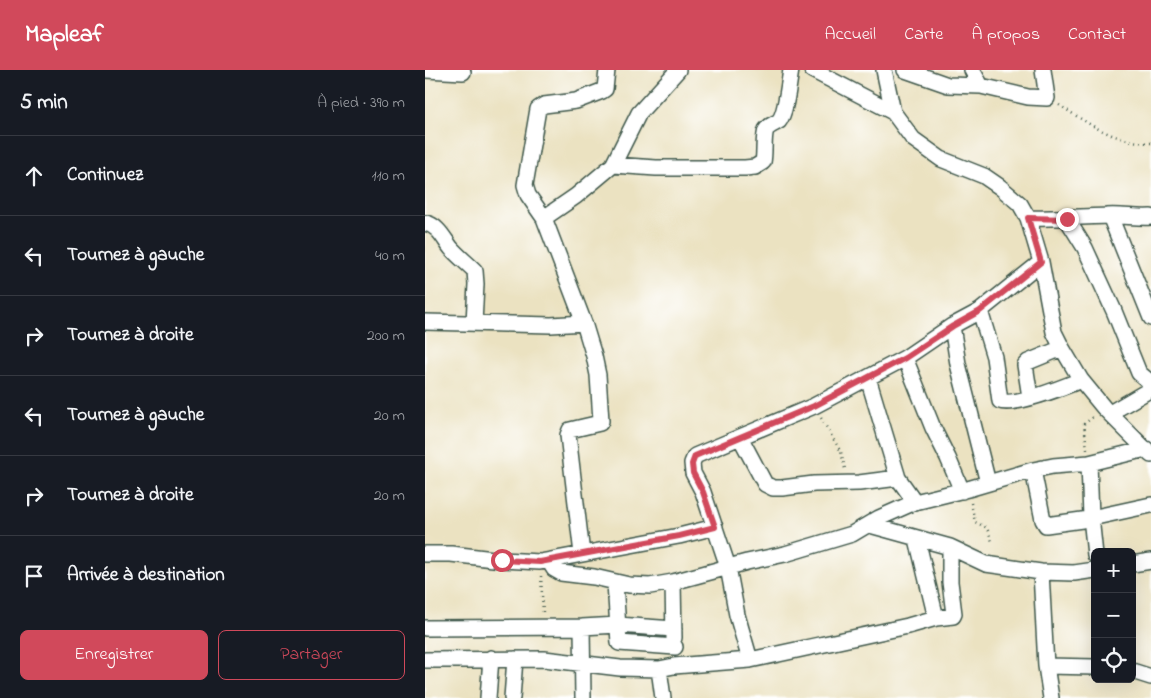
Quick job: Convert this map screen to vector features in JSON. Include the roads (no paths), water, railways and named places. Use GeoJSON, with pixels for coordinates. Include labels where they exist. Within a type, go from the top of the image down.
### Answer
{"type":"FeatureCollection","features":[{"type":"Feature","properties":{"kind":"street"},"geometry":{"type":"LineString","coordinates":[[426,70],[463,72]]}},
{"type":"Feature","properties":{"kind":"street"},"geometry":{"type":"LineString","coordinates":[[582,554],[568,435],[570,430],[600,423],[602,418],[598,375],[584,323],[544,218],[528,195],[525,185],[539,109],[544,105],[576,101],[602,91],[605,89],[607,70]]}},
{"type":"Feature","properties":{"kind":"street"},"geometry":{"type":"LineString","coordinates":[[544,218],[576,196],[613,165],[639,113],[678,70]]}},
{"type":"Feature","properties":{"kind":"street"},"geometry":{"type":"LineString","coordinates":[[613,165],[656,168],[755,167],[763,162],[765,132],[779,121],[783,114],[791,70]]}},
{"type":"Feature","properties":{"kind":"street"},"geometry":{"type":"LineString","coordinates":[[812,70],[893,112]]}},
{"type":"Feature","properties":{"kind":"street"},"geometry":{"type":"LineString","coordinates":[[884,70],[893,112],[913,139],[941,159],[984,176],[1021,204],[1028,218],[1041,262],[1054,332],[1062,348],[1081,380],[1148,452]]}},
{"type":"Feature","properties":{"kind":"street"},"geometry":{"type":"LineString","coordinates":[[905,70],[948,85],[981,86],[1028,97],[1047,98],[1043,70]]}},
{"type":"Feature","properties":{"kind":"street"},"geometry":{"type":"LineString","coordinates":[[972,70],[981,86]]}},
{"type":"Feature","properties":{"kind":"street"},"geometry":{"type":"LineString","coordinates":[[1110,216],[1151,318]]}},
{"type":"Feature","properties":{"kind":"street"},"geometry":{"type":"LineString","coordinates":[[1028,218],[1151,217]]}},
{"type":"Feature","properties":{"kind":"street"},"geometry":{"type":"LineString","coordinates":[[1067,219],[1085,248],[1139,373],[1151,383]]}},
{"type":"Feature","properties":{"kind":"street"},"geometry":{"type":"LineString","coordinates":[[425,223],[440,232],[451,248],[475,271],[473,323]]}},
{"type":"Feature","properties":{"kind":"street"},"geometry":{"type":"LineString","coordinates":[[750,660],[715,527],[703,492],[693,473],[692,464],[695,456],[814,406],[905,358],[953,326],[980,311],[1041,262]]}},
{"type":"Feature","properties":{"kind":"street"},"geometry":{"type":"LineString","coordinates":[[980,311],[996,366],[1000,401],[1012,402],[1081,380]]}},
{"type":"Feature","properties":{"kind":"street"},"geometry":{"type":"LineString","coordinates":[[425,322],[551,325],[584,323]]}},
{"type":"Feature","properties":{"kind":"street"},"geometry":{"type":"LineString","coordinates":[[953,326],[958,364],[988,483]]}},
{"type":"Feature","properties":{"kind":"street"},"geometry":{"type":"LineString","coordinates":[[1030,397],[1025,365],[1062,348]]}},
{"type":"Feature","properties":{"kind":"street"},"geometry":{"type":"LineString","coordinates":[[905,358],[933,428],[965,490]]}},
{"type":"Feature","properties":{"kind":"street"},"geometry":{"type":"LineString","coordinates":[[868,378],[898,478],[915,502]]}},
{"type":"Feature","properties":{"kind":"street"},"geometry":{"type":"LineString","coordinates":[[1107,410],[1151,389]]}},
{"type":"Feature","properties":{"kind":"street"},"geometry":{"type":"LineString","coordinates":[[740,437],[765,484],[773,488],[847,482],[859,483],[898,478]]}},
{"type":"Feature","properties":{"kind":"street"},"geometry":{"type":"LineString","coordinates":[[544,561],[561,572],[593,577],[629,586],[650,586],[673,582],[807,548],[852,534],[879,518],[915,502],[965,490],[1033,470],[1089,463],[1148,452]]}},
{"type":"Feature","properties":{"kind":"street"},"geometry":{"type":"LineString","coordinates":[[1089,463],[1094,548]]}},
{"type":"Feature","properties":{"kind":"street"},"geometry":{"type":"LineString","coordinates":[[1033,470],[1044,524],[1049,525],[1151,505]]}},
{"type":"Feature","properties":{"kind":"street"},"geometry":{"type":"LineString","coordinates":[[870,525],[950,547],[986,564],[1041,572],[1074,573],[1091,571]]}},
{"type":"Feature","properties":{"kind":"street"},"geometry":{"type":"LineString","coordinates":[[425,554],[451,554],[502,560],[544,561],[679,536],[715,527]]}},
{"type":"Feature","properties":{"kind":"street"},"geometry":{"type":"LineString","coordinates":[[917,539],[936,618]]}},
{"type":"Feature","properties":{"kind":"street"},"geometry":{"type":"LineString","coordinates":[[425,660],[544,659],[620,668],[659,669],[674,666],[750,660],[908,626],[936,618],[950,618],[954,614],[950,582],[950,547]]}},
{"type":"Feature","properties":{"kind":"street"},"geometry":{"type":"LineString","coordinates":[[1136,563],[1151,561]]}},
{"type":"Feature","properties":{"kind":"street"},"geometry":{"type":"LineString","coordinates":[[1041,572],[1046,666],[1051,698]]}},
{"type":"Feature","properties":{"kind":"street"},"geometry":{"type":"LineString","coordinates":[[673,582],[674,666]]}},
{"type":"Feature","properties":{"kind":"street"},"geometry":{"type":"LineString","coordinates":[[615,583],[620,668]]}},
{"type":"Feature","properties":{"kind":"street"},"geometry":{"type":"LineString","coordinates":[[425,628],[582,627],[617,624],[674,629]]}},
{"type":"Feature","properties":{"kind":"street"},"geometry":{"type":"LineString","coordinates":[[582,627],[581,663],[583,698]]}},
{"type":"Feature","properties":{"kind":"street"},"geometry":{"type":"LineString","coordinates":[[619,643],[675,647]]}},
{"type":"Feature","properties":{"kind":"street"},"geometry":{"type":"LineString","coordinates":[[487,698],[491,658]]}},
{"type":"Feature","properties":{"kind":"street"},"geometry":{"type":"LineString","coordinates":[[512,698],[515,659]]}},
{"type":"Feature","properties":{"kind":"street"},"geometry":{"type":"LineString","coordinates":[[1046,666],[1091,667]]}},
{"type":"Feature","properties":{"kind":"street"},"geometry":{"type":"LineString","coordinates":[[659,669],[663,698]]}},
{"type":"Feature","properties":{"kind":"street"},"geometry":{"type":"LineString","coordinates":[[1136,673],[1151,677]]}}]}
